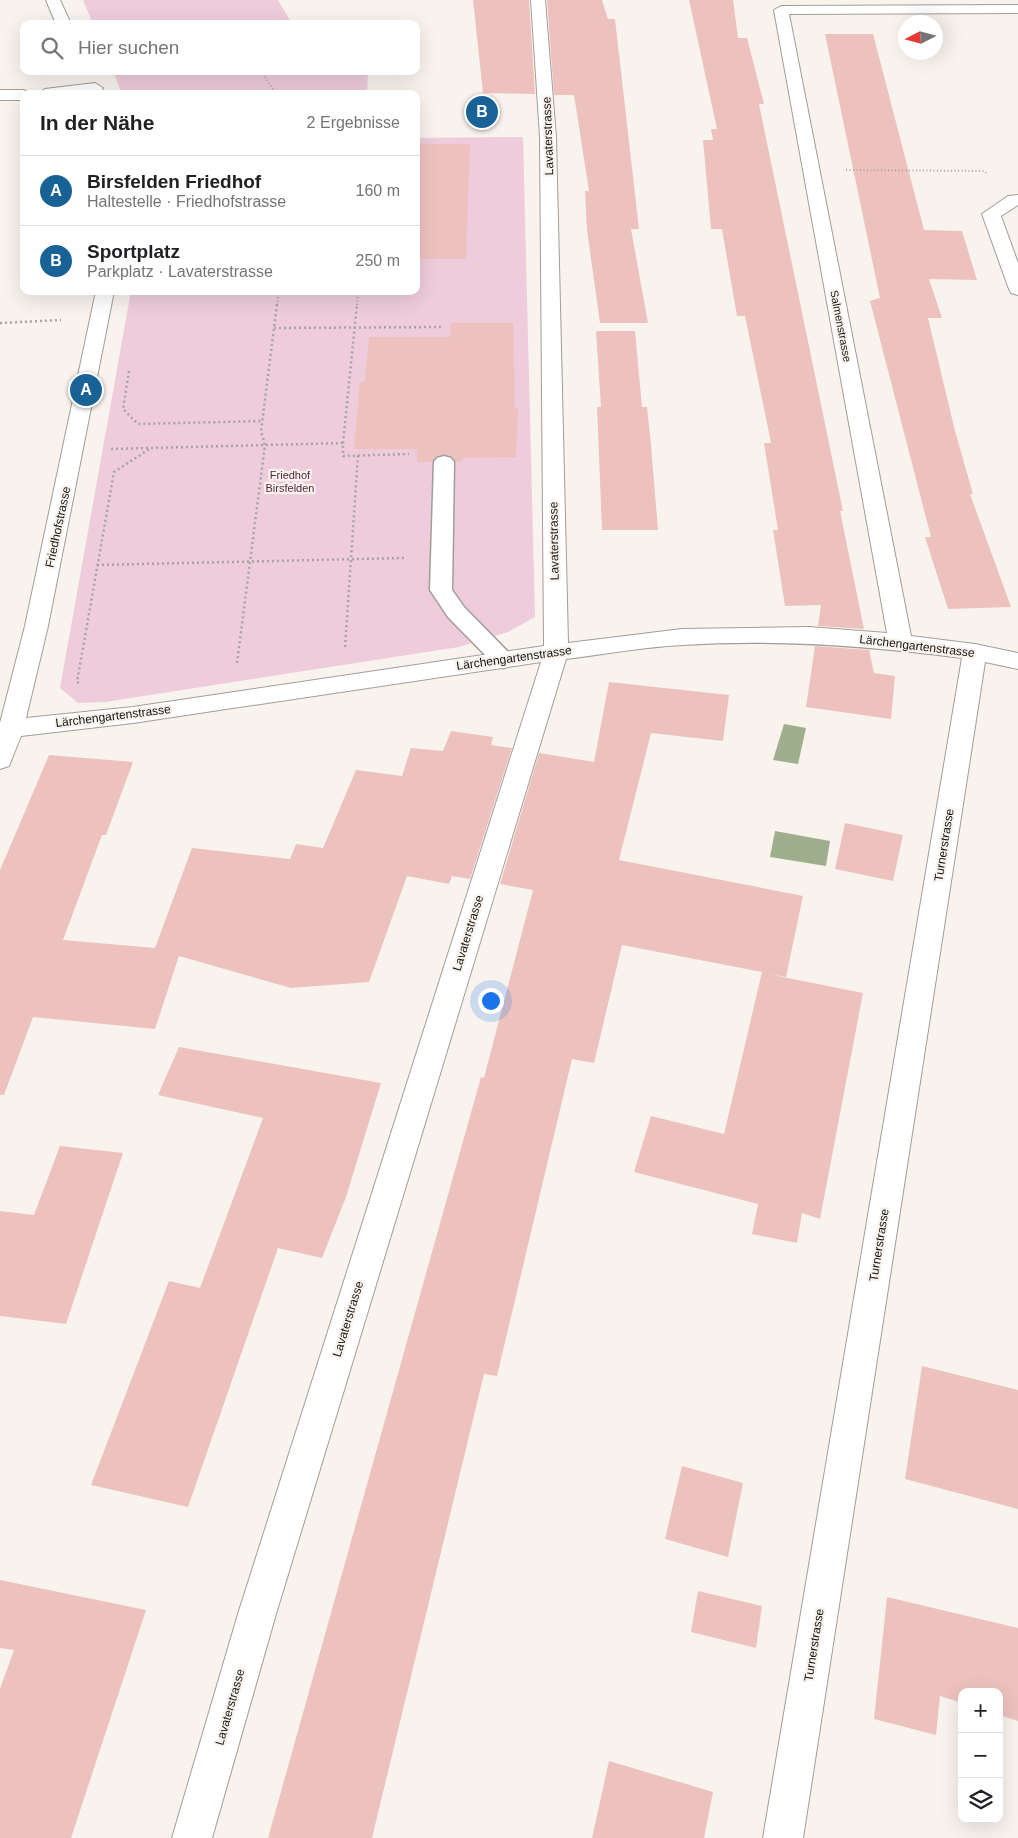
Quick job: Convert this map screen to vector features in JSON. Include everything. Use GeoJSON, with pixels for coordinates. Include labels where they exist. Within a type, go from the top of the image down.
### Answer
{"type":"FeatureCollection","features":[{"type":"Feature","properties":{"kind":"street"},"geometry":{"type":"LineString","coordinates":[[53,0],[62,20]]}},
{"type":"Feature","properties":{"kind":"street","name":"Lavaterstrasse"},"geometry":{"type":"LineString","coordinates":[[192,1838],[257,1614],[556,652],[548,137],[538,0]]}},
{"type":"Feature","properties":{"kind":"street","name":"Salmenstrasse"},"geometry":{"type":"LineString","coordinates":[[900,642],[781,10],[1018,9]]}},
{"type":"Feature","properties":{"kind":"street"},"geometry":{"type":"LineString","coordinates":[[89,75],[96,90]]}},
{"type":"Feature","properties":{"kind":"street"},"geometry":{"type":"LineString","coordinates":[[0,95],[20,95]]}},
{"type":"Feature","properties":{"kind":"street"},"geometry":{"type":"LineString","coordinates":[[1016,200],[991,214],[1018,289]]}},
{"type":"Feature","properties":{"kind":"street","name":"Friedhofstrasse"},"geometry":{"type":"LineString","coordinates":[[0,760],[12,728],[36,632],[74,452],[104,295]]}},
{"type":"Feature","properties":{"kind":"street","name":"Lärchengartenstrasse"},"geometry":{"type":"LineString","coordinates":[[12,728],[133,714],[556,652],[682,637],[809,635],[900,642],[975,652],[1018,661]]}},
{"type":"Feature","properties":{"kind":"street","name":"Turnerstrasse"},"geometry":{"type":"LineString","coordinates":[[783,1838],[975,652]]}},
{"type":"Feature","properties":{"kind":"lane"},"geometry":{"type":"LineString","coordinates":[[444,462],[441,590],[456,612],[503,660]]}},
{"type":"Feature","properties":{"kind":"path"},"geometry":{"type":"LineString","coordinates":[[264,75],[273,90]]}},
{"type":"Feature","properties":{"kind":"path"},"geometry":{"type":"LineString","coordinates":[[812,170],[984,171],[1016,200]]}},
{"type":"Feature","properties":{"kind":"path"},"geometry":{"type":"LineString","coordinates":[[237,663],[265,445],[261,431],[278,295]]}},
{"type":"Feature","properties":{"kind":"path"},"geometry":{"type":"LineString","coordinates":[[357,295],[352,327],[342,456],[417,454]]}},
{"type":"Feature","properties":{"kind":"path"},"geometry":{"type":"LineString","coordinates":[[0,323],[65,320]]}},
{"type":"Feature","properties":{"kind":"path"},"geometry":{"type":"LineString","coordinates":[[274,328],[444,327]]}},
{"type":"Feature","properties":{"kind":"path"},"geometry":{"type":"LineString","coordinates":[[130,370],[123,409],[138,424],[262,421]]}},
{"type":"Feature","properties":{"kind":"path"},"geometry":{"type":"LineString","coordinates":[[107,449],[343,443]]}},
{"type":"Feature","properties":{"kind":"path"},"geometry":{"type":"LineString","coordinates":[[77,682],[114,472],[151,448]]}},
{"type":"Feature","properties":{"kind":"path"},"geometry":{"type":"LineString","coordinates":[[346,647],[358,455]]}},
{"type":"Feature","properties":{"kind":"path"},"geometry":{"type":"LineString","coordinates":[[97,565],[441,557]]}},
{"type":"Feature","properties":{"kind":"green space"},"geometry":{"type":"Polygon","coordinates":[[[83,0],[278,0],[290,20],[91,20],[83,0]]]}},
{"type":"Feature","properties":{"kind":"green space"},"geometry":{"type":"Polygon","coordinates":[[[115,75],[368,75],[367,90],[120,90],[115,75]]]}},
{"type":"Feature","properties":{"kind":"green space","name":"Friedhof Birsfelden"},"geometry":{"type":"Polygon","coordinates":[[[523,137],[535,617],[508,632],[459,647],[105,702],[78,703],[60,688],[130,295],[420,295],[420,138],[523,137]]]}},
{"type":"Feature","properties":{"kind":"shaded area"},"geometry":{"type":"Polygon","coordinates":[[[784,724],[806,728],[798,764],[773,760],[784,724]]]}},
{"type":"Feature","properties":{"kind":"shaded area"},"geometry":{"type":"Polygon","coordinates":[[[775,831],[830,841],[826,866],[770,857],[775,831]]]}},
{"type":"Feature","properties":{"kind":"building"},"geometry":{"type":"Polygon","coordinates":[[[473,0],[529,0],[535,94],[483,93],[473,0]]]}},
{"type":"Feature","properties":{"kind":"building"},"geometry":{"type":"Polygon","coordinates":[[[547,0],[602,0],[608,19],[615,19],[639,229],[631,229],[648,323],[600,323],[587,230],[585,191],[589,191],[574,95],[554,95],[547,0]]]}},
{"type":"Feature","properties":{"kind":"building"},"geometry":{"type":"Polygon","coordinates":[[[689,0],[733,0],[738,38],[747,38],[764,104],[759,104],[843,511],[840,511],[864,629],[818,626],[821,605],[785,606],[773,530],[778,530],[764,443],[771,443],[745,316],[737,316],[722,229],[711,229],[703,140],[713,140],[711,129],[717,129],[689,0]]]}},
{"type":"Feature","properties":{"kind":"building"},"geometry":{"type":"Polygon","coordinates":[[[825,34],[873,34],[924,230],[962,231],[977,280],[929,279],[942,318],[928,318],[955,431],[973,494],[970,494],[1011,607],[948,609],[925,537],[931,537],[870,301],[880,298],[825,34]]]}},
{"type":"Feature","properties":{"kind":"building"},"geometry":{"type":"Polygon","coordinates":[[[420,144],[470,144],[466,259],[420,259],[420,144]]]}},
{"type":"Feature","properties":{"kind":"building"},"geometry":{"type":"Polygon","coordinates":[[[451,323],[513,323],[515,408],[518,408],[516,457],[463,458],[463,461],[456,462],[452,456],[443,454],[436,456],[432,462],[417,462],[417,449],[354,449],[360,382],[365,381],[369,337],[450,337],[451,323]]]}},
{"type":"Feature","properties":{"kind":"building"},"geometry":{"type":"Polygon","coordinates":[[[596,331],[635,331],[642,407],[647,407],[658,530],[602,530],[597,407],[601,407],[596,331]]]}},
{"type":"Feature","properties":{"kind":"building"},"geometry":{"type":"Polygon","coordinates":[[[815,646],[869,650],[874,673],[895,676],[891,719],[806,707],[815,646]]]}},
{"type":"Feature","properties":{"kind":"building"},"geometry":{"type":"Polygon","coordinates":[[[609,682],[729,695],[723,741],[651,733],[619,860],[803,896],[786,977],[768,974],[863,993],[820,1219],[802,1213],[797,1243],[752,1234],[758,1204],[634,1172],[651,1116],[724,1134],[762,972],[622,945],[594,1063],[572,1059],[497,1376],[484,1374],[372,1838],[268,1838],[481,1077],[484,1078],[533,890],[500,884],[539,753],[594,762],[609,682]]]}},
{"type":"Feature","properties":{"kind":"building"},"geometry":{"type":"Polygon","coordinates":[[[451,731],[493,737],[491,745],[512,748],[470,879],[452,876],[449,884],[407,876],[369,982],[291,988],[179,956],[155,1029],[33,1017],[4,1095],[0,1095],[0,870],[49,755],[133,762],[106,835],[102,835],[63,940],[155,948],[192,848],[290,859],[296,844],[323,848],[356,770],[402,776],[411,748],[443,751],[451,731]]]}},
{"type":"Feature","properties":{"kind":"building"},"geometry":{"type":"Polygon","coordinates":[[[845,823],[903,835],[893,881],[835,869],[845,823]]]}},
{"type":"Feature","properties":{"kind":"building"},"geometry":{"type":"Polygon","coordinates":[[[179,1047],[381,1083],[346,1197],[322,1258],[278,1248],[188,1507],[91,1485],[169,1281],[200,1288],[263,1118],[158,1095],[179,1047]]]}},
{"type":"Feature","properties":{"kind":"building"},"geometry":{"type":"Polygon","coordinates":[[[60,1146],[123,1153],[66,1324],[0,1316],[0,1211],[34,1215],[60,1146]]]}},
{"type":"Feature","properties":{"kind":"building"},"geometry":{"type":"Polygon","coordinates":[[[922,1366],[1018,1390],[1018,1509],[905,1479],[922,1366]]]}},
{"type":"Feature","properties":{"kind":"building"},"geometry":{"type":"Polygon","coordinates":[[[682,1466],[743,1483],[728,1557],[665,1539],[682,1466]]]}},
{"type":"Feature","properties":{"kind":"building"},"geometry":{"type":"Polygon","coordinates":[[[0,1580],[146,1610],[71,1838],[0,1838],[0,1689],[14,1650],[0,1648],[0,1580]]]}},
{"type":"Feature","properties":{"kind":"building"},"geometry":{"type":"Polygon","coordinates":[[[698,1591],[762,1606],[756,1648],[691,1632],[698,1591]]]}},
{"type":"Feature","properties":{"kind":"building"},"geometry":{"type":"Polygon","coordinates":[[[887,1597],[1018,1628],[1018,1721],[1003,1716],[1003,1688],[958,1688],[958,1702],[940,1696],[936,1735],[874,1719],[887,1597]]]}},
{"type":"Feature","properties":{"kind":"building"},"geometry":{"type":"Polygon","coordinates":[[[609,1761],[713,1792],[704,1838],[592,1838],[609,1761]]]}},
{"type":"Feature","properties":{"kind":"place","name":"Sportplatz"},"geometry":{"type":"Point","coordinates":[482,112]}},
{"type":"Feature","properties":{"kind":"place","name":"Birsfelden Friedhof"},"geometry":{"type":"Point","coordinates":[86,390]}}]}
